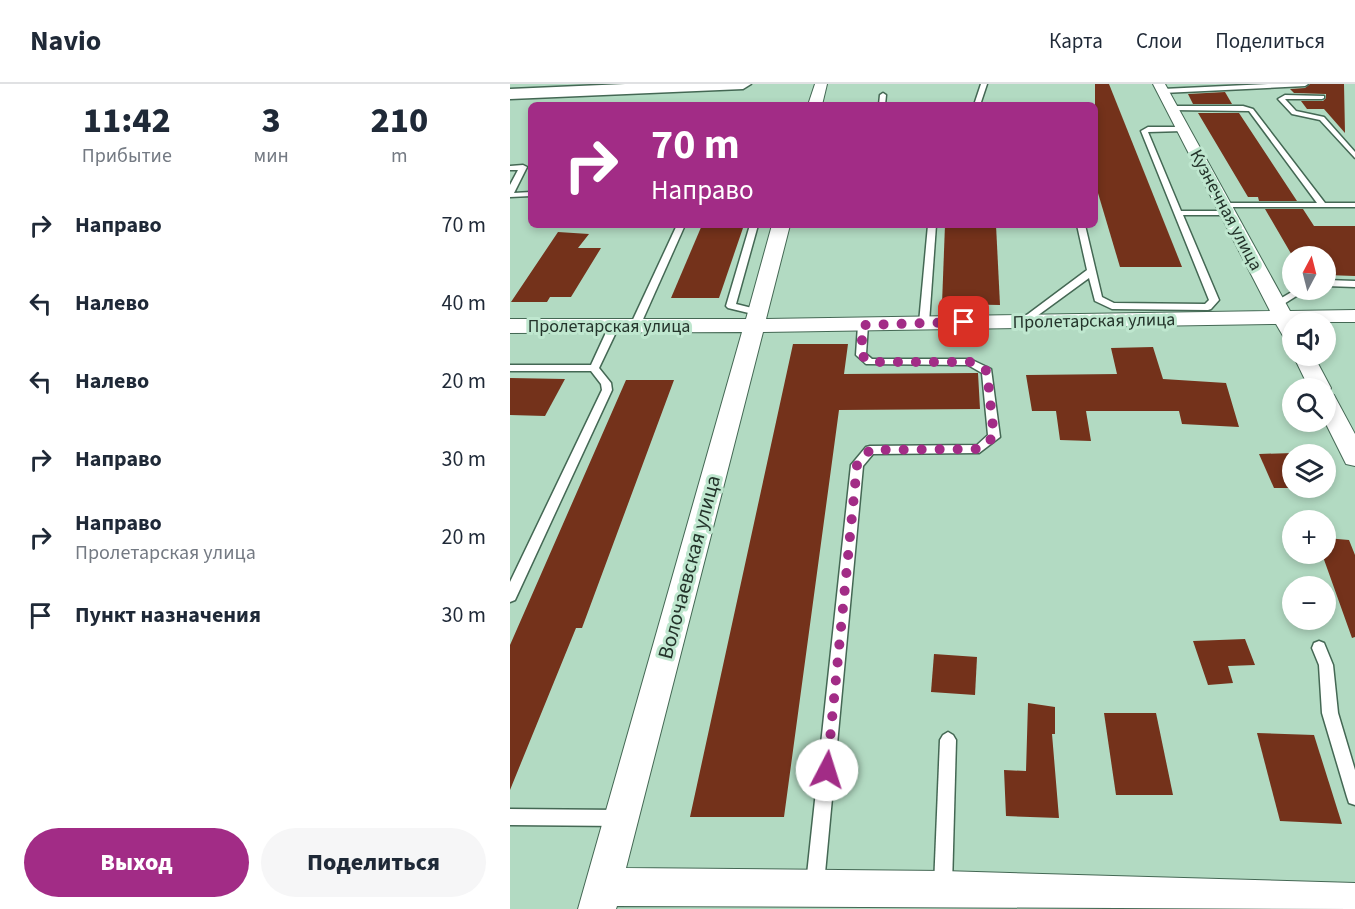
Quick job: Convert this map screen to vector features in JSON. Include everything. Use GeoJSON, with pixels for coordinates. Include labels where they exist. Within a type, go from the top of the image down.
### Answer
{"type":"FeatureCollection","features":[{"type":"Feature","properties":{"kind":"main road"},"geometry":{"type":"LineString","coordinates":[[510,94],[542,88],[743,84]]}},
{"type":"Feature","properties":{"kind":"street"},"geometry":{"type":"LineString","coordinates":[[816,102],[821,84]]}},
{"type":"Feature","properties":{"kind":"street","name":"Кузнечная улица"},"geometry":{"type":"LineString","coordinates":[[1161,88],[1282,315]]}},
{"type":"Feature","properties":{"kind":"street","name":"Волочаевская улица"},"geometry":{"type":"LineString","coordinates":[[599,898],[781,228]]}},
{"type":"Feature","properties":{"kind":"street","name":"Пролетарская улица"},"geometry":{"type":"LineString","coordinates":[[510,326],[635,326],[755,319],[863,325],[1023,322],[1280,311],[1355,316]]}},
{"type":"Feature","properties":{"kind":"street"},"geometry":{"type":"LineString","coordinates":[[1336,420],[1355,457]]}},
{"type":"Feature","properties":{"kind":"street"},"geometry":{"type":"LineString","coordinates":[[599,898],[815,888],[943,890],[1226,903],[1355,902]]}},
{"type":"Feature","properties":{"kind":"lane"},"geometry":{"type":"LineString","coordinates":[[978,102],[984,84]]}},
{"type":"Feature","properties":{"kind":"lane"},"geometry":{"type":"LineString","coordinates":[[1161,88],[1305,84]]}},
{"type":"Feature","properties":{"kind":"lane"},"geometry":{"type":"LineString","coordinates":[[882,102],[883,94]]}},
{"type":"Feature","properties":{"kind":"lane"},"geometry":{"type":"LineString","coordinates":[[1322,97],[1281,99],[1294,113],[1322,118],[1355,156]]}},
{"type":"Feature","properties":{"kind":"lane"},"geometry":{"type":"LineString","coordinates":[[1172,108],[1251,110],[1323,205]]}},
{"type":"Feature","properties":{"kind":"lane"},"geometry":{"type":"LineString","coordinates":[[1082,228],[1098,299],[1112,306],[1208,307],[1214,300],[1144,131],[1183,129]]}},
{"type":"Feature","properties":{"kind":"lane"},"geometry":{"type":"LineString","coordinates":[[510,168],[523,167],[510,194],[528,194]]}},
{"type":"Feature","properties":{"kind":"lane"},"geometry":{"type":"LineString","coordinates":[[1178,213],[1226,209],[1355,205]]}},
{"type":"Feature","properties":{"kind":"lane"},"geometry":{"type":"LineString","coordinates":[[635,326],[680,228]]}},
{"type":"Feature","properties":{"kind":"lane"},"geometry":{"type":"LineString","coordinates":[[753,228],[731,306],[755,319]]}},
{"type":"Feature","properties":{"kind":"lane"},"geometry":{"type":"LineString","coordinates":[[924,323],[932,228]]}},
{"type":"Feature","properties":{"kind":"lane"},"geometry":{"type":"LineString","coordinates":[[1023,322],[1092,271]]}},
{"type":"Feature","properties":{"kind":"lane"},"geometry":{"type":"LineString","coordinates":[[1336,284],[1355,284]]}},
{"type":"Feature","properties":{"kind":"lane"},"geometry":{"type":"LineString","coordinates":[[1280,311],[1291,300]]}},
{"type":"Feature","properties":{"kind":"lane"},"geometry":{"type":"LineString","coordinates":[[815,888],[857,465],[870,450],[978,449],[994,437],[987,371],[970,362],[870,362],[861,355],[863,325]]}},
{"type":"Feature","properties":{"kind":"lane"},"geometry":{"type":"LineString","coordinates":[[594,368],[614,326]]}},
{"type":"Feature","properties":{"kind":"lane"},"geometry":{"type":"LineString","coordinates":[[510,368],[594,368],[606,382],[607,390],[510,596]]}},
{"type":"Feature","properties":{"kind":"lane"},"geometry":{"type":"LineString","coordinates":[[1319,648],[1326,665],[1330,713],[1355,797]]}},
{"type":"Feature","properties":{"kind":"lane"},"geometry":{"type":"LineString","coordinates":[[943,890],[948,740]]}},
{"type":"Feature","properties":{"kind":"lane"},"geometry":{"type":"LineString","coordinates":[[510,818],[621,818]]}},
{"type":"Feature","properties":{"kind":"building"},"geometry":{"type":"Polygon","coordinates":[[[1095,84],[1109,84],[1182,267],[1120,267],[1098,193],[1098,102],[1095,102],[1095,84]]]}},
{"type":"Feature","properties":{"kind":"building"},"geometry":{"type":"Polygon","coordinates":[[[1310,84],[1344,84],[1345,133],[1324,109],[1307,109],[1301,101],[1323,101],[1326,94],[1294,93],[1290,89],[1305,88],[1310,84]]]}},
{"type":"Feature","properties":{"kind":"building"},"geometry":{"type":"Polygon","coordinates":[[[1225,92],[1232,104],[1193,104],[1188,94],[1225,92]]]}},
{"type":"Feature","properties":{"kind":"building"},"geometry":{"type":"Polygon","coordinates":[[[1198,113],[1239,113],[1297,201],[1259,201],[1258,197],[1248,197],[1198,113]]]}},
{"type":"Feature","properties":{"kind":"building"},"geometry":{"type":"Polygon","coordinates":[[[1265,209],[1303,209],[1314,226],[1355,226],[1355,276],[1336,275],[1336,246],[1287,246],[1265,209]]]}},
{"type":"Feature","properties":{"kind":"building"},"geometry":{"type":"Polygon","coordinates":[[[701,228],[743,228],[719,298],[671,298],[701,228]]]}},
{"type":"Feature","properties":{"kind":"building"},"geometry":{"type":"Polygon","coordinates":[[[945,228],[996,228],[1000,305],[942,304],[945,228]]]}},
{"type":"Feature","properties":{"kind":"building"},"geometry":{"type":"Polygon","coordinates":[[[558,232],[589,234],[578,248],[601,248],[571,297],[550,297],[547,302],[511,302],[558,232]]]}},
{"type":"Feature","properties":{"kind":"building"},"geometry":{"type":"Polygon","coordinates":[[[793,344],[848,344],[844,374],[978,373],[980,409],[839,410],[784,817],[690,817],[793,344]]]}},
{"type":"Feature","properties":{"kind":"building"},"geometry":{"type":"Polygon","coordinates":[[[1153,347],[1163,379],[1226,383],[1239,427],[1182,424],[1179,411],[1086,411],[1091,441],[1060,440],[1056,411],[1032,411],[1026,375],[1117,374],[1111,348],[1153,347]]]}},
{"type":"Feature","properties":{"kind":"building"},"geometry":{"type":"Polygon","coordinates":[[[510,378],[565,379],[545,416],[510,415],[510,378]]]}},
{"type":"Feature","properties":{"kind":"building"},"geometry":{"type":"Polygon","coordinates":[[[626,380],[674,380],[582,628],[576,628],[510,790],[510,645],[626,380]]]}},
{"type":"Feature","properties":{"kind":"building"},"geometry":{"type":"Polygon","coordinates":[[[1282,453],[1282,488],[1274,488],[1259,454],[1282,453]]]}},
{"type":"Feature","properties":{"kind":"building"},"geometry":{"type":"Polygon","coordinates":[[[1336,539],[1349,540],[1355,555],[1355,637],[1352,638],[1336,593],[1336,576],[1330,576],[1326,564],[1336,564],[1336,539]]]}},
{"type":"Feature","properties":{"kind":"building"},"geometry":{"type":"Polygon","coordinates":[[[1245,639],[1255,665],[1228,666],[1233,683],[1208,685],[1193,641],[1245,639]]]}},
{"type":"Feature","properties":{"kind":"building"},"geometry":{"type":"Polygon","coordinates":[[[934,654],[977,657],[975,695],[931,692],[934,654]]]}},
{"type":"Feature","properties":{"kind":"building"},"geometry":{"type":"Polygon","coordinates":[[[1028,703],[1055,707],[1055,734],[1052,734],[1059,818],[1006,816],[1004,770],[1026,771],[1028,703]]]}},
{"type":"Feature","properties":{"kind":"building"},"geometry":{"type":"Polygon","coordinates":[[[1104,713],[1156,713],[1173,795],[1116,795],[1104,713]]]}},
{"type":"Feature","properties":{"kind":"building"},"geometry":{"type":"Polygon","coordinates":[[[1257,733],[1314,735],[1342,824],[1280,821],[1257,733]]]}},
{"type":"Feature","properties":{"kind":"route"},"geometry":{"type":"LineString","coordinates":[[827,770],[857,465],[870,450],[978,449],[994,437],[987,371],[970,362],[870,362],[861,355],[863,325],[964,322]]}}]}
